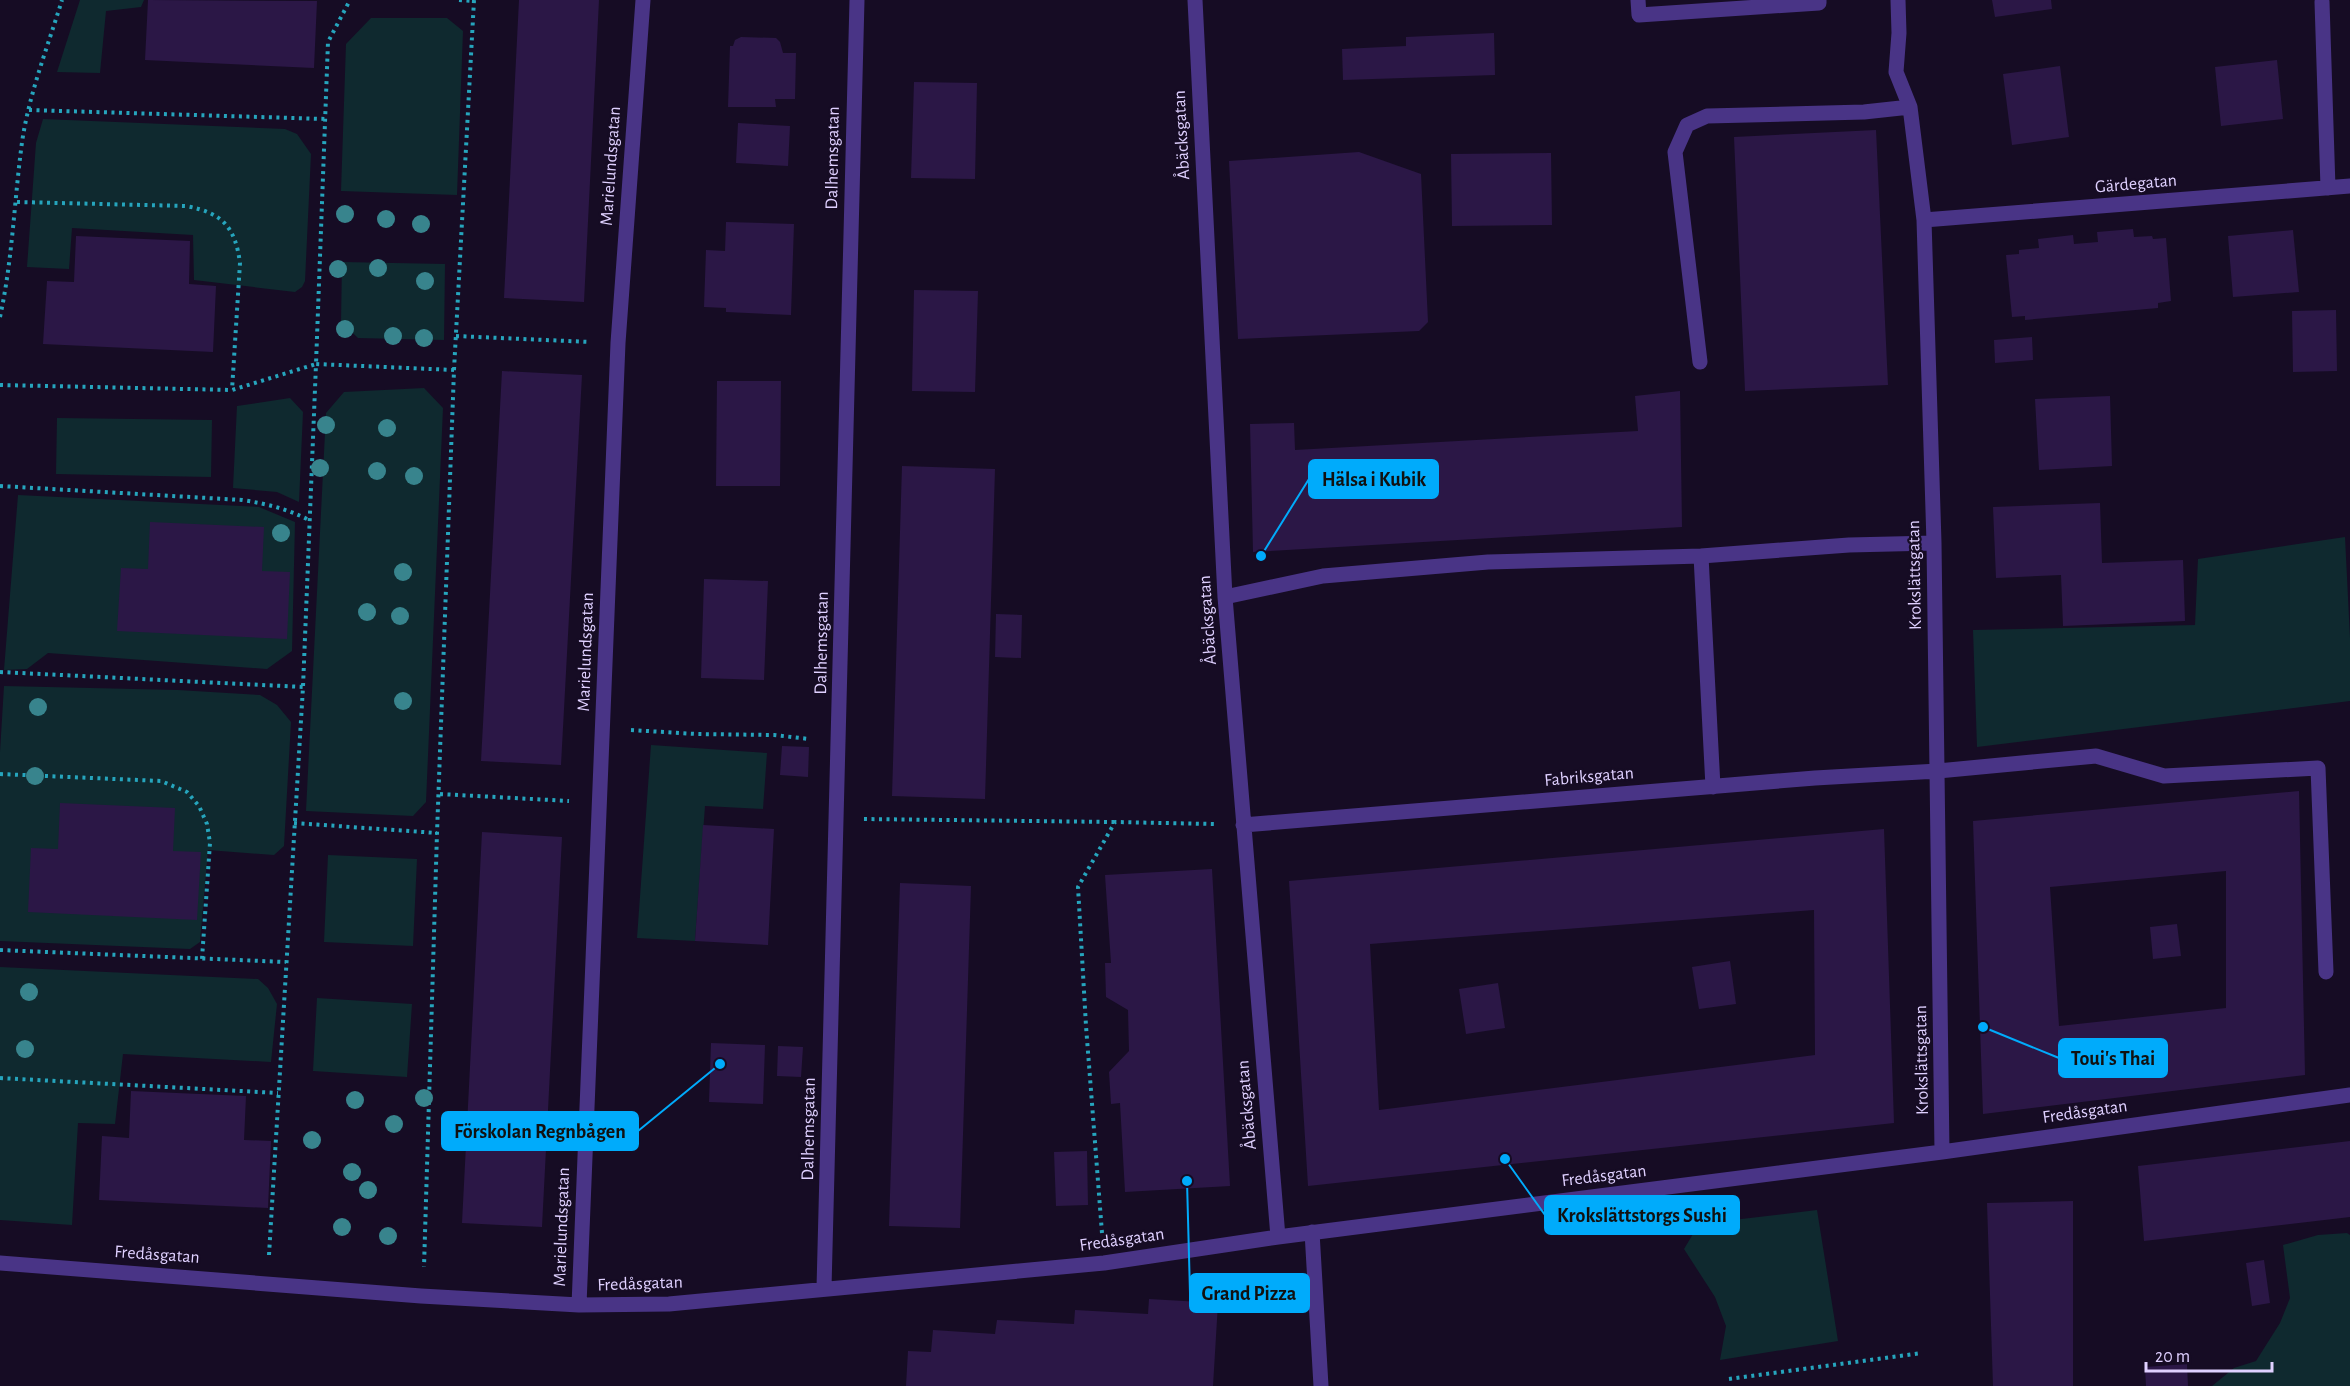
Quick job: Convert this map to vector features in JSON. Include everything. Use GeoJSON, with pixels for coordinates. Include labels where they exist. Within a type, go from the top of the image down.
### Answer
{"type":"FeatureCollection","features":[{"type":"Feature","properties":{"kind":"street","name":"Marielundsgatan"},"geometry":{"type":"LineString","coordinates":[[579,1305],[618,343],[643,0]]}},
{"type":"Feature","properties":{"kind":"street","name":"Dalhemsgatan"},"geometry":{"type":"LineString","coordinates":[[824,1288],[857,0]]}},
{"type":"Feature","properties":{"kind":"street","name":"Åbäcksgatan"},"geometry":{"type":"LineString","coordinates":[[1195,0],[1226,597],[1278,1237]]}},
{"type":"Feature","properties":{"kind":"street"},"geometry":{"type":"LineString","coordinates":[[1638,0],[1639,15],[1819,3],[1819,0]]}},
{"type":"Feature","properties":{"kind":"street","name":"Krokslättsgatan"},"geometry":{"type":"LineString","coordinates":[[1898,0],[1899,33],[1896,72],[1910,107],[1924,220],[1934,543],[1942,1152]]}},
{"type":"Feature","properties":{"kind":"street"},"geometry":{"type":"LineString","coordinates":[[2322,2],[2328,188]]}},
{"type":"Feature","properties":{"kind":"street"},"geometry":{"type":"LineString","coordinates":[[1700,362],[1675,152],[1687,125],[1707,116],[1864,112],[1910,107]]}},
{"type":"Feature","properties":{"kind":"street","name":"Gärdegatan"},"geometry":{"type":"LineString","coordinates":[[1924,220],[2350,186]]}},
{"type":"Feature","properties":{"kind":"street"},"geometry":{"type":"LineString","coordinates":[[1226,597],[1323,576],[1488,562],[1701,556],[1849,545],[1934,543]]}},
{"type":"Feature","properties":{"kind":"street"},"geometry":{"type":"LineString","coordinates":[[1701,556],[1713,787]]}},
{"type":"Feature","properties":{"kind":"street","name":"Fabriksgatan"},"geometry":{"type":"LineString","coordinates":[[1243,825],[1938,771],[2096,756],[2164,776],[2318,768],[2326,972]]}},
{"type":"Feature","properties":{"kind":"street","name":"Fredåsgatan"},"geometry":{"type":"LineString","coordinates":[[0,1263],[268,1282],[421,1296],[579,1305],[669,1304],[1104,1263],[1312,1232],[1942,1152],[2350,1095]]}},
{"type":"Feature","properties":{"kind":"street"},"geometry":{"type":"LineString","coordinates":[[1312,1232],[1321,1386]]}},
{"type":"Feature","properties":{"kind":"path"},"geometry":{"type":"LineString","coordinates":[[0,317],[6,292],[21,149],[29,110],[62,0]]}},
{"type":"Feature","properties":{"kind":"path"},"geometry":{"type":"LineString","coordinates":[[268,1282],[303,687],[328,42],[350,0]]}},
{"type":"Feature","properties":{"kind":"path"},"geometry":{"type":"LineString","coordinates":[[426,1243],[437,833],[454,370],[474,0],[459,0]]}},
{"type":"Feature","properties":{"kind":"path"},"geometry":{"type":"LineString","coordinates":[[29,110],[326,119]]}},
{"type":"Feature","properties":{"kind":"path"},"geometry":{"type":"LineString","coordinates":[[17,202],[186,206],[205,210],[218,217],[232,230],[238,246],[240,263],[232,390]]}},
{"type":"Feature","properties":{"kind":"path"},"geometry":{"type":"LineString","coordinates":[[456,336],[618,343]]}},
{"type":"Feature","properties":{"kind":"path"},"geometry":{"type":"LineString","coordinates":[[0,386],[232,390],[316,364],[454,370]]}},
{"type":"Feature","properties":{"kind":"path"},"geometry":{"type":"LineString","coordinates":[[0,486],[242,500],[280,507],[311,520]]}},
{"type":"Feature","properties":{"kind":"path"},"geometry":{"type":"LineString","coordinates":[[0,672],[303,687]]}},
{"type":"Feature","properties":{"kind":"path"},"geometry":{"type":"LineString","coordinates":[[630,730],[696,735],[774,735],[839,742]]}},
{"type":"Feature","properties":{"kind":"path"},"geometry":{"type":"LineString","coordinates":[[0,774],[161,781],[187,792],[200,806],[207,824],[210,843],[202,959]]}},
{"type":"Feature","properties":{"kind":"path"},"geometry":{"type":"LineString","coordinates":[[440,794],[600,803]]}},
{"type":"Feature","properties":{"kind":"path"},"geometry":{"type":"LineString","coordinates":[[836,819],[1243,825]]}},
{"type":"Feature","properties":{"kind":"path"},"geometry":{"type":"LineString","coordinates":[[1104,1263],[1078,887],[1114,822]]}},
{"type":"Feature","properties":{"kind":"path"},"geometry":{"type":"LineString","coordinates":[[294,823],[437,833]]}},
{"type":"Feature","properties":{"kind":"path"},"geometry":{"type":"LineString","coordinates":[[0,950],[286,962]]}},
{"type":"Feature","properties":{"kind":"path"},"geometry":{"type":"LineString","coordinates":[[0,1078],[278,1093]]}},
{"type":"Feature","properties":{"kind":"path"},"geometry":{"type":"LineString","coordinates":[[1729,1379],[1922,1353]]}},
{"type":"Feature","properties":{"kind":"green space"},"geometry":{"type":"Polygon","coordinates":[[[80,0],[144,0],[141,7],[106,11],[100,73],[57,72],[80,0]]]}},
{"type":"Feature","properties":{"kind":"green space"},"geometry":{"type":"Polygon","coordinates":[[[371,18],[447,18],[463,31],[457,195],[341,191],[346,44],[371,18]]]}},
{"type":"Feature","properties":{"kind":"green space"},"geometry":{"type":"Polygon","coordinates":[[[43,119],[285,129],[297,134],[311,154],[305,281],[302,287],[295,292],[194,280],[193,235],[72,228],[69,269],[27,267],[36,143],[43,119]]]}},
{"type":"Feature","properties":{"kind":"green space"},"geometry":{"type":"Polygon","coordinates":[[[342,262],[445,264],[444,340],[358,338],[341,322],[342,262]]]}},
{"type":"Feature","properties":{"kind":"green space"},"geometry":{"type":"Polygon","coordinates":[[[424,388],[443,408],[426,802],[413,816],[306,811],[326,413],[344,392],[424,388]]]}},
{"type":"Feature","properties":{"kind":"green space"},"geometry":{"type":"Polygon","coordinates":[[[290,398],[303,412],[299,502],[277,492],[233,488],[237,406],[290,398]]]}},
{"type":"Feature","properties":{"kind":"green space"},"geometry":{"type":"Polygon","coordinates":[[[57,418],[212,420],[211,477],[56,474],[57,418]]]}},
{"type":"Feature","properties":{"kind":"green space"},"geometry":{"type":"Polygon","coordinates":[[[18,495],[259,507],[295,522],[292,651],[267,669],[48,653],[27,669],[4,670],[18,495]]]}},
{"type":"Feature","properties":{"kind":"green space"},"geometry":{"type":"Polygon","coordinates":[[[2345,537],[2350,638],[2350,701],[1977,747],[1973,630],[2195,625],[2198,559],[2345,537]]]}},
{"type":"Feature","properties":{"kind":"green space"},"geometry":{"type":"Polygon","coordinates":[[[4,686],[178,690],[260,695],[277,705],[291,722],[284,846],[274,855],[208,850],[200,942],[190,949],[0,941],[0,752],[4,686]]]}},
{"type":"Feature","properties":{"kind":"green space"},"geometry":{"type":"Polygon","coordinates":[[[651,745],[767,753],[763,809],[705,806],[695,941],[637,938],[651,745]]]}},
{"type":"Feature","properties":{"kind":"green space"},"geometry":{"type":"Polygon","coordinates":[[[328,855],[417,859],[413,946],[324,942],[328,855]]]}},
{"type":"Feature","properties":{"kind":"green space"},"geometry":{"type":"Polygon","coordinates":[[[0,967],[258,979],[268,988],[277,1004],[271,1062],[123,1054],[115,1124],[78,1123],[72,1225],[0,1220],[0,967]]]}},
{"type":"Feature","properties":{"kind":"green space"},"geometry":{"type":"Polygon","coordinates":[[[317,998],[412,1004],[407,1077],[313,1071],[317,998]]]}},
{"type":"Feature","properties":{"kind":"green space"},"geometry":{"type":"Polygon","coordinates":[[[1817,1210],[1838,1341],[1720,1360],[1726,1326],[1715,1297],[1684,1249],[1699,1224],[1817,1210]]]}},
{"type":"Feature","properties":{"kind":"green space"},"geometry":{"type":"Polygon","coordinates":[[[2347,1233],[2350,1235],[2350,1386],[2212,1386],[2234,1368],[2256,1361],[2280,1323],[2290,1298],[2283,1245],[2318,1235],[2347,1233]]]}},
{"type":"Feature","properties":{"kind":"building"},"geometry":{"type":"Polygon","coordinates":[[[148,0],[317,1],[314,68],[145,60],[148,0]]]}},
{"type":"Feature","properties":{"kind":"building"},"geometry":{"type":"Polygon","coordinates":[[[519,0],[599,0],[584,302],[504,298],[519,0]]]}},
{"type":"Feature","properties":{"kind":"building"},"geometry":{"type":"Polygon","coordinates":[[[1992,0],[2051,0],[2052,9],[1995,17],[1992,0]]]}},
{"type":"Feature","properties":{"kind":"building"},"geometry":{"type":"Polygon","coordinates":[[[1494,33],[1495,75],[1343,80],[1342,49],[1406,46],[1406,37],[1494,33]]]}},
{"type":"Feature","properties":{"kind":"building"},"geometry":{"type":"Polygon","coordinates":[[[741,37],[776,38],[780,42],[783,53],[796,53],[795,99],[775,99],[776,107],[728,107],[730,46],[733,46],[735,40],[741,37]]]}},
{"type":"Feature","properties":{"kind":"building"},"geometry":{"type":"Polygon","coordinates":[[[2277,60],[2283,119],[2221,126],[2215,67],[2277,60]]]}},
{"type":"Feature","properties":{"kind":"building"},"geometry":{"type":"Polygon","coordinates":[[[2060,66],[2069,137],[2012,145],[2003,74],[2060,66]]]}},
{"type":"Feature","properties":{"kind":"building"},"geometry":{"type":"Polygon","coordinates":[[[914,82],[977,83],[975,179],[911,178],[914,82]]]}},
{"type":"Feature","properties":{"kind":"building"},"geometry":{"type":"Polygon","coordinates":[[[738,123],[790,126],[788,166],[736,163],[738,123]]]}},
{"type":"Feature","properties":{"kind":"building"},"geometry":{"type":"Polygon","coordinates":[[[1876,130],[1888,385],[1745,391],[1734,137],[1876,130]]]}},
{"type":"Feature","properties":{"kind":"building"},"geometry":{"type":"Polygon","coordinates":[[[1359,152],[1421,174],[1428,322],[1419,331],[1238,339],[1229,161],[1359,152]]]}},
{"type":"Feature","properties":{"kind":"building"},"geometry":{"type":"Polygon","coordinates":[[[1551,153],[1552,225],[1452,226],[1451,154],[1551,153]]]}},
{"type":"Feature","properties":{"kind":"building"},"geometry":{"type":"Polygon","coordinates":[[[726,222],[794,224],[791,315],[726,312],[726,308],[704,307],[706,250],[725,251],[726,222]]]}},
{"type":"Feature","properties":{"kind":"building"},"geometry":{"type":"Polygon","coordinates":[[[2133,229],[2134,237],[2166,238],[2171,301],[2158,303],[2158,308],[2025,320],[2025,316],[2012,317],[2006,255],[2019,254],[2019,250],[2039,248],[2038,239],[2073,235],[2074,244],[2098,242],[2097,232],[2133,229]]]}},
{"type":"Feature","properties":{"kind":"building"},"geometry":{"type":"Polygon","coordinates":[[[2293,230],[2299,292],[2233,297],[2228,236],[2293,230]]]}},
{"type":"Feature","properties":{"kind":"building"},"geometry":{"type":"Polygon","coordinates":[[[76,236],[190,241],[189,284],[216,286],[213,352],[43,344],[47,281],[74,282],[76,236]]]}},
{"type":"Feature","properties":{"kind":"building"},"geometry":{"type":"Polygon","coordinates":[[[914,290],[978,291],[975,392],[912,391],[914,290]]]}},
{"type":"Feature","properties":{"kind":"building"},"geometry":{"type":"Polygon","coordinates":[[[2336,310],[2337,371],[2293,372],[2292,311],[2336,310]]]}},
{"type":"Feature","properties":{"kind":"building"},"geometry":{"type":"Polygon","coordinates":[[[2032,337],[2033,360],[1995,363],[1994,340],[2032,337]]]}},
{"type":"Feature","properties":{"kind":"building"},"geometry":{"type":"Polygon","coordinates":[[[502,371],[582,375],[561,765],[481,761],[502,371]]]}},
{"type":"Feature","properties":{"kind":"building"},"geometry":{"type":"Polygon","coordinates":[[[717,381],[781,381],[780,486],[716,486],[717,381]]]}},
{"type":"Feature","properties":{"kind":"building"},"geometry":{"type":"Polygon","coordinates":[[[1680,391],[1682,527],[1253,552],[1250,424],[1294,423],[1295,450],[1638,431],[1635,396],[1680,391]]]}},
{"type":"Feature","properties":{"kind":"building"},"geometry":{"type":"Polygon","coordinates":[[[2110,396],[2112,466],[2039,470],[2035,399],[2110,396]]]}},
{"type":"Feature","properties":{"kind":"building"},"geometry":{"type":"Polygon","coordinates":[[[902,466],[995,469],[985,799],[892,796],[902,466]]]}},
{"type":"Feature","properties":{"kind":"building"},"geometry":{"type":"Polygon","coordinates":[[[2100,503],[2102,563],[2183,560],[2185,621],[2063,626],[2061,575],[1996,578],[1993,507],[2100,503]]]}},
{"type":"Feature","properties":{"kind":"building"},"geometry":{"type":"Polygon","coordinates":[[[150,522],[264,527],[262,571],[290,572],[287,639],[117,631],[121,568],[148,569],[150,522]]]}},
{"type":"Feature","properties":{"kind":"building"},"geometry":{"type":"Polygon","coordinates":[[[704,579],[768,581],[764,680],[701,678],[704,579]]]}},
{"type":"Feature","properties":{"kind":"building"},"geometry":{"type":"Polygon","coordinates":[[[996,614],[1022,615],[1021,658],[995,657],[996,614]]]}},
{"type":"Feature","properties":{"kind":"building"},"geometry":{"type":"Polygon","coordinates":[[[782,746],[809,747],[808,777],[780,775],[782,746]]]}},
{"type":"Feature","properties":{"kind":"building"},"geometry":{"type":"Polygon","coordinates":[[[2299,791],[2305,1075],[1983,1114],[1973,821],[2299,791]],[[2226,871],[2050,887],[2059,1026],[2226,1008],[2226,871]]]}},
{"type":"Feature","properties":{"kind":"building"},"geometry":{"type":"Polygon","coordinates":[[[60,803],[175,808],[173,851],[201,852],[197,920],[28,912],[31,848],[58,849],[60,803]]]}},
{"type":"Feature","properties":{"kind":"building"},"geometry":{"type":"Polygon","coordinates":[[[703,825],[774,829],[768,945],[695,941],[703,825]]]}},
{"type":"Feature","properties":{"kind":"building"},"geometry":{"type":"Polygon","coordinates":[[[1884,829],[1894,1123],[1308,1186],[1289,881],[1884,829]],[[1814,910],[1370,944],[1379,1110],[1815,1055],[1814,910]]]}},
{"type":"Feature","properties":{"kind":"building"},"geometry":{"type":"Polygon","coordinates":[[[482,832],[562,837],[542,1227],[462,1223],[482,832]]]}},
{"type":"Feature","properties":{"kind":"building"},"geometry":{"type":"Polygon","coordinates":[[[1212,869],[1230,1186],[1125,1192],[1120,1103],[1111,1104],[1109,1072],[1129,1051],[1128,1010],[1106,997],[1105,963],[1111,963],[1105,875],[1212,869]]]}},
{"type":"Feature","properties":{"kind":"building"},"geometry":{"type":"Polygon","coordinates":[[[900,883],[971,886],[960,1228],[889,1226],[900,883]]]}},
{"type":"Feature","properties":{"kind":"building"},"geometry":{"type":"Polygon","coordinates":[[[2177,924],[2181,956],[2153,959],[2150,927],[2177,924]]]}},
{"type":"Feature","properties":{"kind":"building"},"geometry":{"type":"Polygon","coordinates":[[[1730,961],[1736,1004],[1699,1009],[1692,967],[1730,961]]]}},
{"type":"Feature","properties":{"kind":"building"},"geometry":{"type":"Polygon","coordinates":[[[1498,983],[1505,1028],[1466,1034],[1459,989],[1498,983]]]}},
{"type":"Feature","properties":{"kind":"building"},"geometry":{"type":"Polygon","coordinates":[[[711,1043],[765,1045],[763,1104],[709,1102],[711,1043]]]}},
{"type":"Feature","properties":{"kind":"building"},"geometry":{"type":"Polygon","coordinates":[[[778,1046],[803,1047],[801,1077],[777,1076],[778,1046]]]}},
{"type":"Feature","properties":{"kind":"building"},"geometry":{"type":"Polygon","coordinates":[[[131,1091],[246,1096],[244,1140],[271,1141],[268,1208],[99,1200],[102,1136],[129,1138],[131,1091]]]}},
{"type":"Feature","properties":{"kind":"building"},"geometry":{"type":"Polygon","coordinates":[[[2350,1141],[2350,1217],[2144,1241],[2138,1166],[2350,1141]]]}},
{"type":"Feature","properties":{"kind":"building"},"geometry":{"type":"Polygon","coordinates":[[[1087,1151],[1088,1205],[1056,1206],[1054,1152],[1087,1151]]]}},
{"type":"Feature","properties":{"kind":"building"},"geometry":{"type":"Polygon","coordinates":[[[2073,1201],[2073,1386],[1993,1386],[1987,1203],[2073,1201]]]}},
{"type":"Feature","properties":{"kind":"building"},"geometry":{"type":"Polygon","coordinates":[[[2264,1260],[2270,1303],[2252,1306],[2246,1263],[2264,1260]]]}},
{"type":"Feature","properties":{"kind":"building"},"geometry":{"type":"Polygon","coordinates":[[[1149,1299],[1218,1303],[1213,1386],[906,1386],[908,1351],[931,1352],[933,1330],[995,1334],[997,1320],[1074,1324],[1075,1310],[1148,1314],[1149,1299]]]}},
{"type":"Feature","properties":{"kind":"building"},"geometry":{"type":"Polygon","coordinates":[[[2187,1364],[2188,1386],[2146,1386],[2145,1367],[2187,1364]]]}},
{"type":"Feature","properties":{"kind":"place","name":"Hälsa i Kubik"},"geometry":{"type":"Point","coordinates":[1261,556]}},
{"type":"Feature","properties":{"kind":"place","name":"Toui's Thai"},"geometry":{"type":"Point","coordinates":[1983,1027]}},
{"type":"Feature","properties":{"kind":"place","name":"Förskolan Regnbågen"},"geometry":{"type":"Point","coordinates":[720,1064]}},
{"type":"Feature","properties":{"kind":"place","name":"Krokslättstorgs Sushi"},"geometry":{"type":"Point","coordinates":[1505,1159]}},
{"type":"Feature","properties":{"kind":"place","name":"Grand Pizza"},"geometry":{"type":"Point","coordinates":[1187,1181]}}]}
